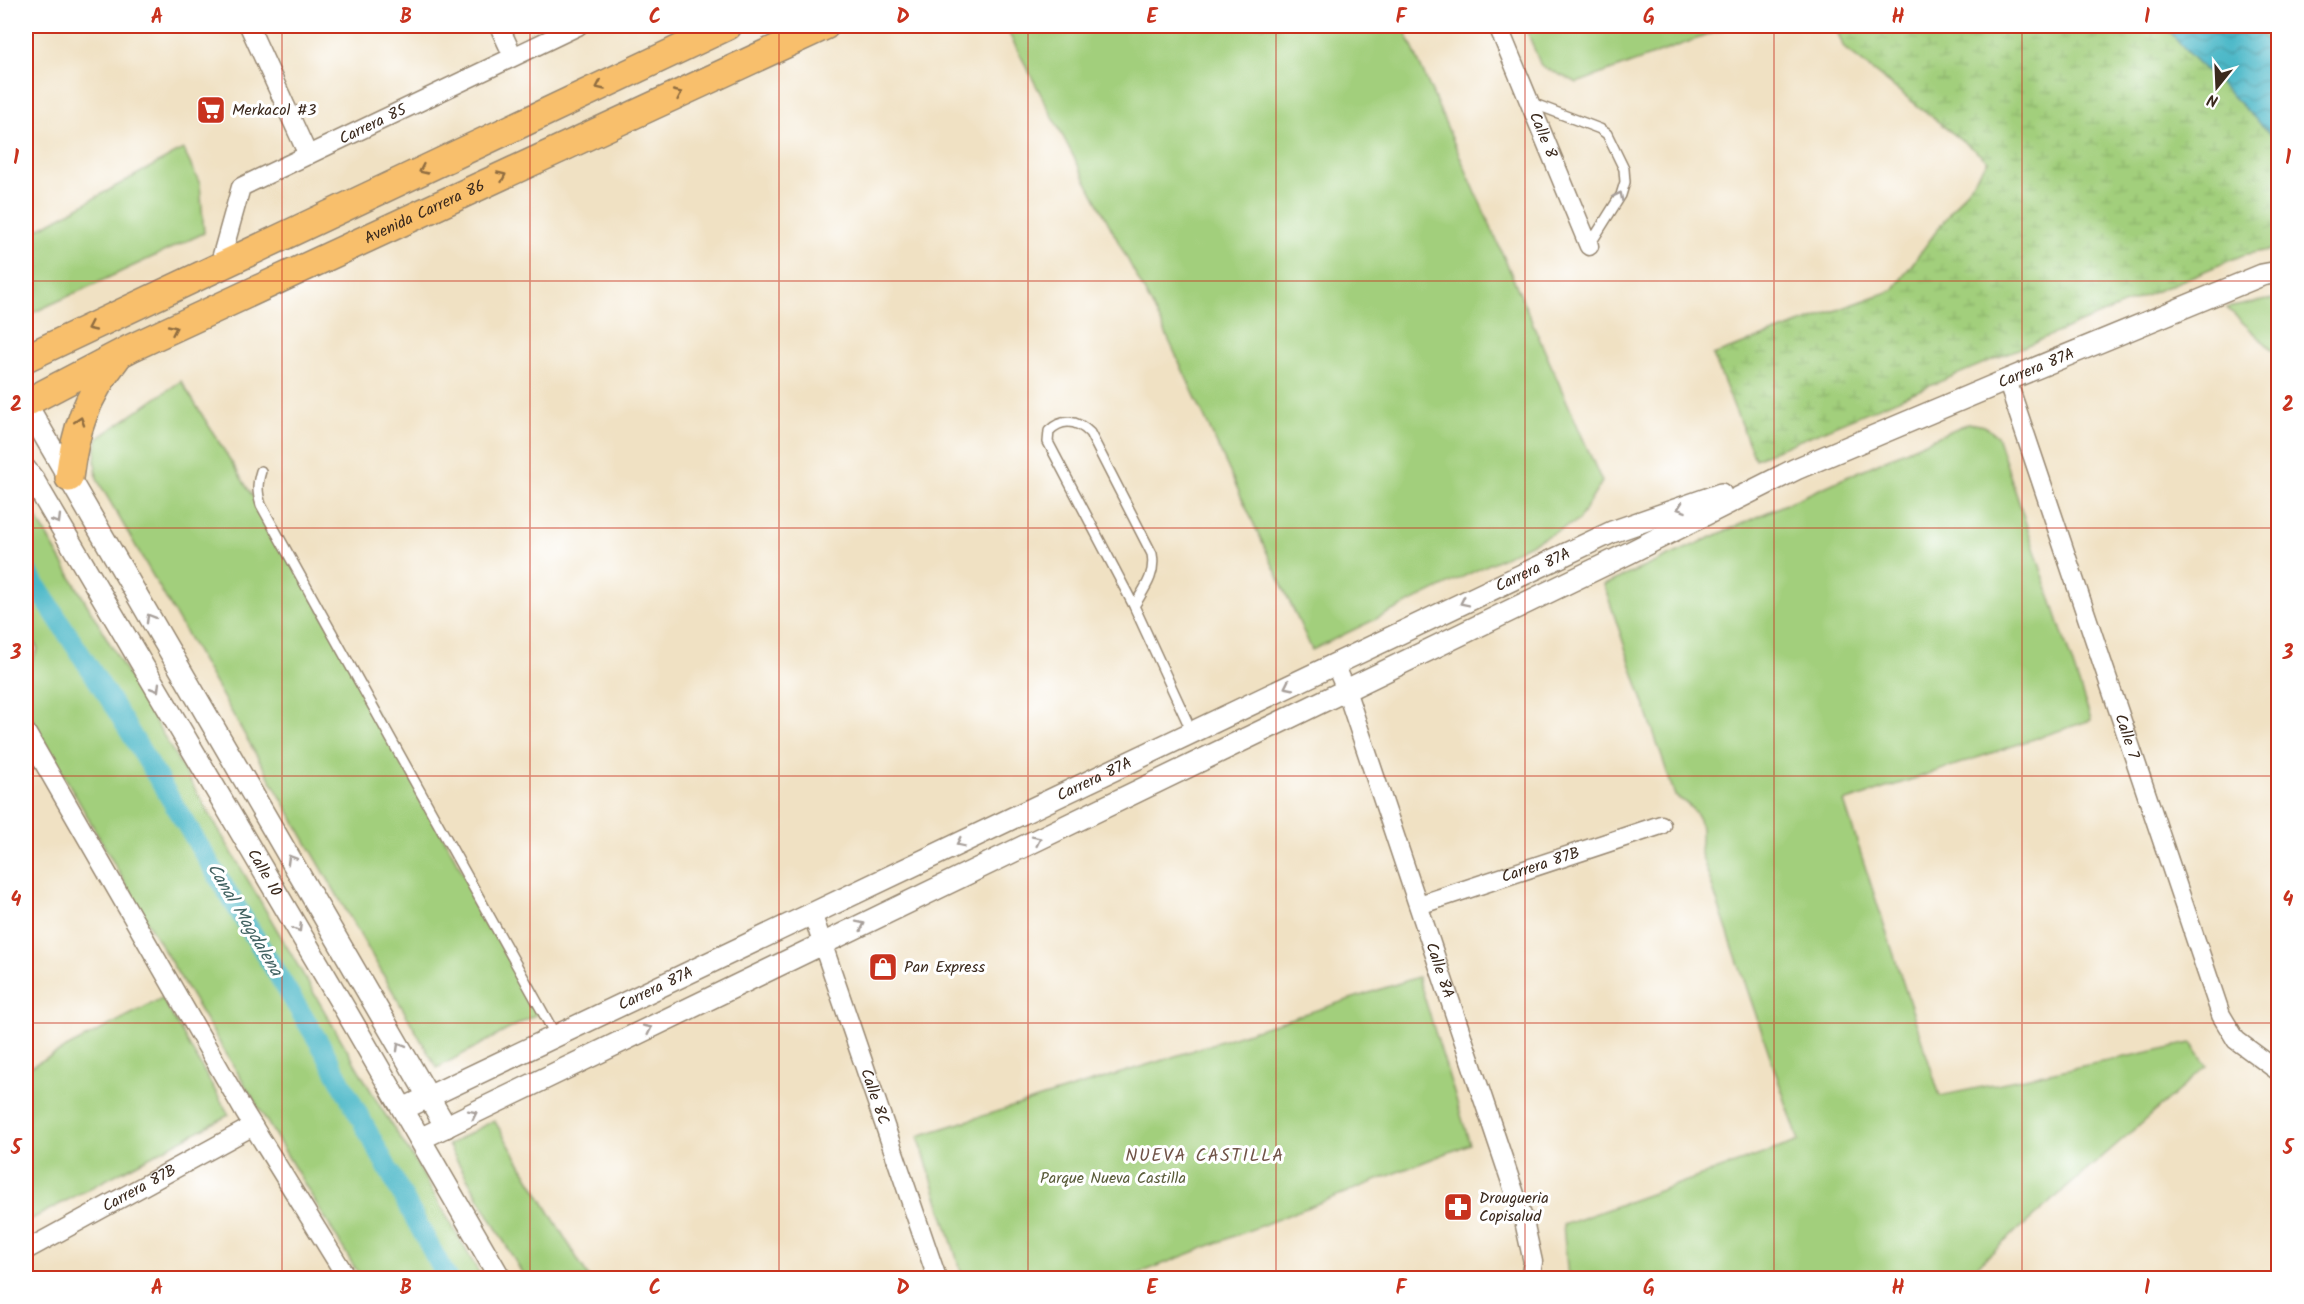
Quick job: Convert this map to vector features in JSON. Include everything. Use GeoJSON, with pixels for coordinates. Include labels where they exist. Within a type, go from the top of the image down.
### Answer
{"type":"FeatureCollection","features":[{"type":"Feature","properties":{"kind":"main road"},"geometry":{"type":"LineString","coordinates":[[26,358],[728,26]]}},
{"type":"Feature","properties":{"kind":"main road","name":"Avenida Carrera 86"},"geometry":{"type":"LineString","coordinates":[[26,403],[120,354],[825,26]]}},
{"type":"Feature","properties":{"kind":"main road"},"geometry":{"type":"LineString","coordinates":[[69,478],[75,437],[81,416],[98,384],[120,354]]}},
{"type":"Feature","properties":{"kind":"street"},"geometry":{"type":"LineString","coordinates":[[249,26],[308,155]]}},
{"type":"Feature","properties":{"kind":"street"},"geometry":{"type":"LineString","coordinates":[[499,26],[513,57]]}},
{"type":"Feature","properties":{"kind":"street","name":"Carrera 85"},"geometry":{"type":"LineString","coordinates":[[219,266],[241,187],[578,26]]}},
{"type":"Feature","properties":{"kind":"street","name":"Calle 8"},"geometry":{"type":"LineString","coordinates":[[1498,26],[1589,246]]}},
{"type":"Feature","properties":{"kind":"street","name":"Carrera 87A"},"geometry":{"type":"LineString","coordinates":[[420,1139],[1796,469],[2262,275],[2278,272]]}},
{"type":"Feature","properties":{"kind":"street","name":"Calle 7"},"geometry":{"type":"LineString","coordinates":[[2007,380],[2221,1015],[2236,1040],[2278,1071]]}},
{"type":"Feature","properties":{"kind":"street","name":"Calle 10"},"geometry":{"type":"LineString","coordinates":[[26,403],[446,1127]]}},
{"type":"Feature","properties":{"kind":"street","name":"Carrera 87A"},"geometry":{"type":"LineString","coordinates":[[403,1109],[1612,531],[1796,469]]}},
{"type":"Feature","properties":{"kind":"street","name":"Calle 10"},"geometry":{"type":"LineString","coordinates":[[26,470],[403,1109],[500,1278]]}},
{"type":"Feature","properties":{"kind":"street","name":"Calle 8A"},"geometry":{"type":"LineString","coordinates":[[1335,664],[1346,690],[1419,905],[1524,1221],[1533,1262],[1530,1278]]}},
{"type":"Feature","properties":{"kind":"street"},"geometry":{"type":"LineString","coordinates":[[26,732],[253,1126],[347,1278]]}},
{"type":"Feature","properties":{"kind":"street","name":"Carrera 87B"},"geometry":{"type":"LineString","coordinates":[[1419,905],[1661,825]]}},
{"type":"Feature","properties":{"kind":"street","name":"Calle 8C"},"geometry":{"type":"LineString","coordinates":[[812,913],[937,1278]]}},
{"type":"Feature","properties":{"kind":"street","name":"Carrera 87B"},"geometry":{"type":"LineString","coordinates":[[26,1250],[253,1126]]}},
{"type":"Feature","properties":{"kind":"lane"},"geometry":{"type":"LineString","coordinates":[[1529,102],[1600,129],[1606,134],[1624,169],[1625,182],[1621,195],[1589,246]]}},
{"type":"Feature","properties":{"kind":"lane"},"geometry":{"type":"LineString","coordinates":[[1134,606],[1152,575],[1154,564],[1152,554],[1090,433],[1081,424],[1069,422],[1055,425],[1049,431],[1048,442],[1134,606],[1192,732]]}},
{"type":"Feature","properties":{"kind":"lane"},"geometry":{"type":"LineString","coordinates":[[261,471],[257,493],[261,505],[556,1036]]}},
{"type":"Feature","properties":{"kind":"green space"},"geometry":{"type":"Polygon","coordinates":[[[1005,26],[1403,26],[1602,482],[1578,521],[1312,650],[1161,323],[1005,26]]]}},
{"type":"Feature","properties":{"kind":"green space"},"geometry":{"type":"Polygon","coordinates":[[[1525,26],[1732,26],[1577,83],[1541,66],[1525,26]]]}},
{"type":"Feature","properties":{"kind":"green space"},"geometry":{"type":"Polygon","coordinates":[[[1835,26],[2278,26],[2278,248],[2243,255],[1755,459],[1713,355],[1893,290],[1988,161],[1844,48],[1835,26]]]}},
{"type":"Feature","properties":{"kind":"green space"},"geometry":{"type":"Polygon","coordinates":[[[183,149],[200,184],[204,233],[26,316],[26,236],[183,149]]]}},
{"type":"Feature","properties":{"kind":"green space"},"geometry":{"type":"Polygon","coordinates":[[[2278,298],[2278,355],[2227,308],[2278,298]]]}},
{"type":"Feature","properties":{"kind":"green space"},"geometry":{"type":"Polygon","coordinates":[[[181,381],[299,571],[539,1013],[437,1068],[97,479],[95,460],[97,439],[181,381]]]}},
{"type":"Feature","properties":{"kind":"green space"},"geometry":{"type":"Polygon","coordinates":[[[1968,423],[1984,426],[1997,436],[2091,720],[1844,802],[1940,1096],[2191,1043],[2207,1066],[1972,1270],[1981,1278],[1568,1277],[1563,1225],[1799,1141],[1700,851],[1701,833],[1698,818],[1690,807],[1675,796],[1604,585],[1968,423]]]}},
{"type":"Feature","properties":{"kind":"green space"},"geometry":{"type":"Polygon","coordinates":[[[29,505],[482,1278],[361,1278],[150,927],[26,708],[26,671],[38,649],[26,629],[26,508],[29,505]]]}},
{"type":"Feature","properties":{"kind":"green space","name":"Parque Nueva Castilla"},"geometry":{"type":"Polygon","coordinates":[[[1418,977],[1470,1144],[1127,1278],[963,1278],[918,1136],[1160,1061],[1418,977]]]}},
{"type":"Feature","properties":{"kind":"green space"},"geometry":{"type":"Polygon","coordinates":[[[162,998],[229,1115],[26,1222],[26,1069],[162,998]]]}},
{"type":"Feature","properties":{"kind":"green space"},"geometry":{"type":"Polygon","coordinates":[[[494,1120],[589,1278],[525,1278],[448,1145],[494,1120]]]}},
{"type":"Feature","properties":{"kind":"water"},"geometry":{"type":"Polygon","coordinates":[[[2164,26],[2254,26],[2278,54],[2278,141],[2187,52],[2164,26]]]}},
{"type":"Feature","properties":{"kind":"waterway","name":"Canal Magdalena"},"geometry":{"type":"LineString","coordinates":[[26,570],[109,698],[323,1049],[447,1278]]}},
{"type":"Feature","properties":{"kind":"place","name":"Merkacol #3"},"geometry":{"type":"Point","coordinates":[211,110]}},
{"type":"Feature","properties":{"kind":"place","name":"Pan Express"},"geometry":{"type":"Point","coordinates":[883,967]}},
{"type":"Feature","properties":{"kind":"place","name":"Drougueria Copisalud"},"geometry":{"type":"Point","coordinates":[1458,1207]}},
{"type":"Feature","properties":{"kind":"district","name":"NUEVA CASTILLA"},"geometry":{"type":"Point","coordinates":[1205,1156]}}]}
